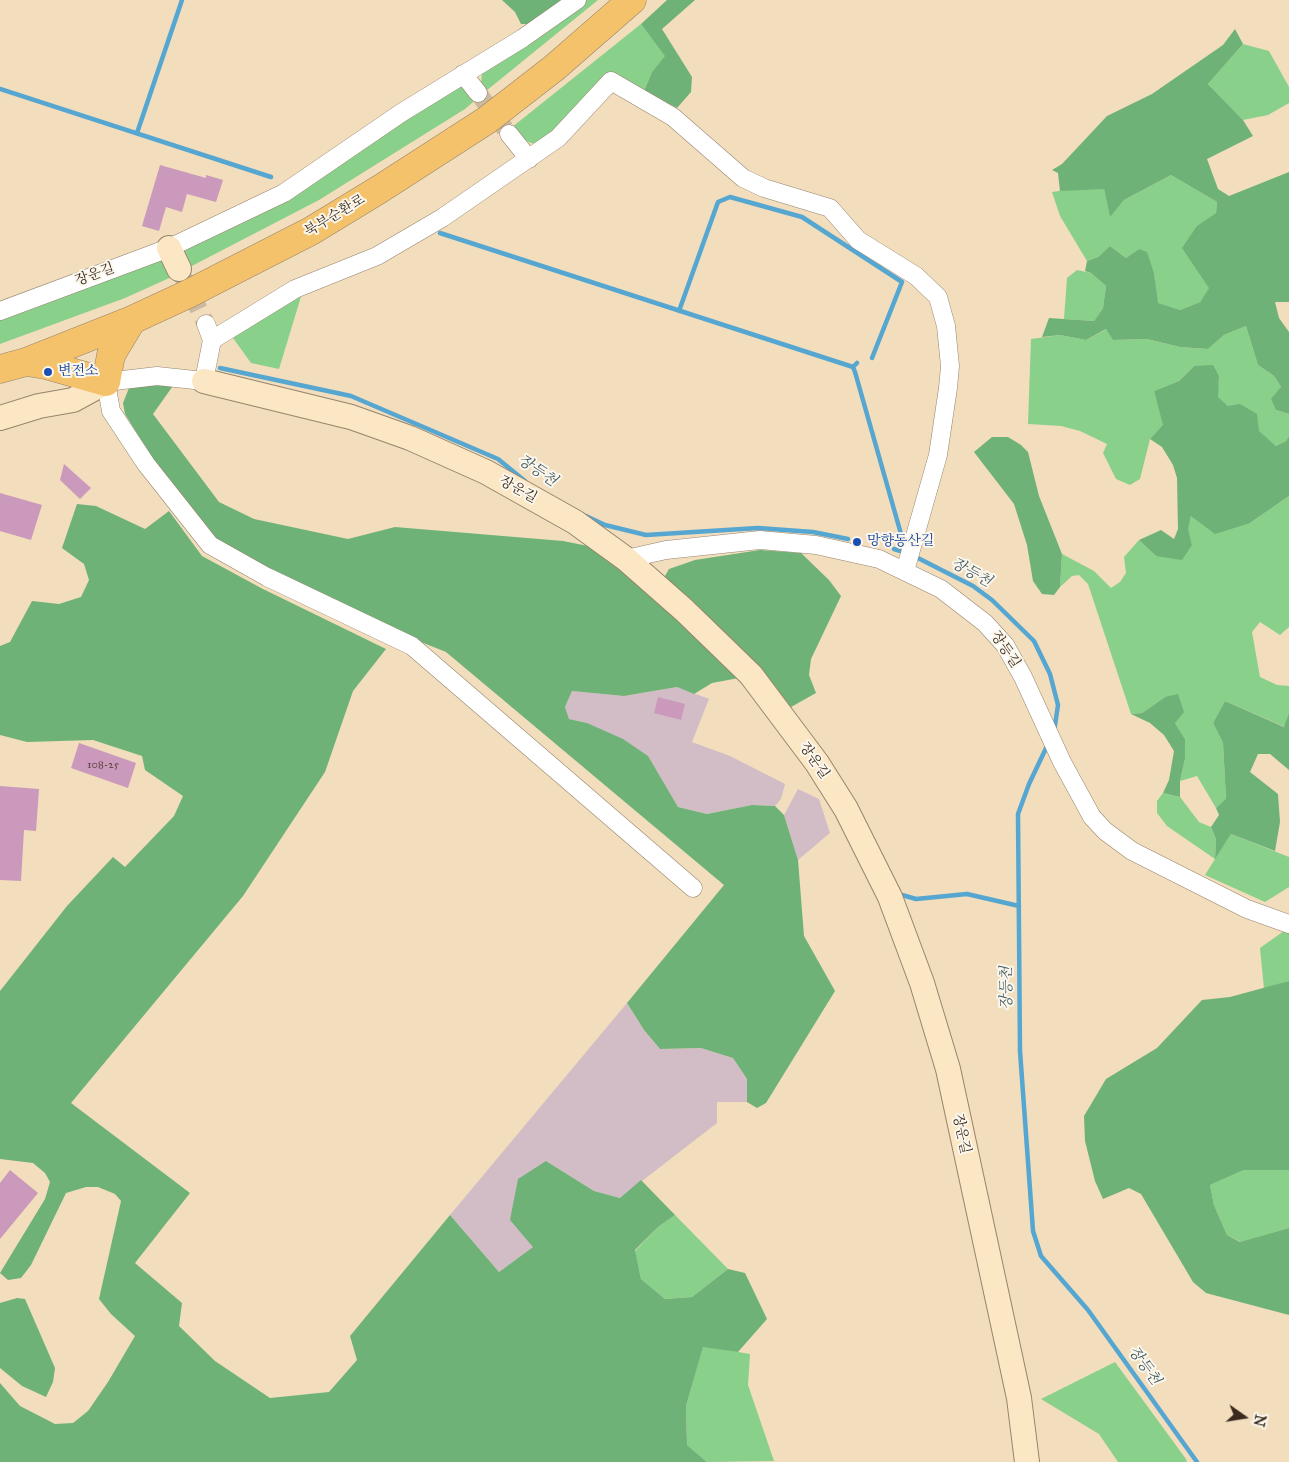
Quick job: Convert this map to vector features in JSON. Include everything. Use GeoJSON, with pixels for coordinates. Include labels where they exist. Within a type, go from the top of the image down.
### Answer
{"type":"FeatureCollection","features":[{"type":"Feature","properties":{"kind":"main road","name":"북부순환로"},"geometry":{"type":"LineString","coordinates":[[0,369],[26,362],[132,320],[263,257],[380,189],[487,120],[554,68],[632,0]]}},
{"type":"Feature","properties":{"kind":"main road"},"geometry":{"type":"LineString","coordinates":[[26,362],[46,365],[106,382],[111,355],[132,320]]}},
{"type":"Feature","properties":{"kind":"street","name":"장운길"},"geometry":{"type":"LineString","coordinates":[[0,311],[174,259],[284,192],[464,74],[523,38],[576,0]]}},
{"type":"Feature","properties":{"kind":"street"},"geometry":{"type":"LineString","coordinates":[[464,74],[478,93]]}},
{"type":"Feature","properties":{"kind":"street"},"geometry":{"type":"LineString","coordinates":[[204,381],[209,332],[295,289],[377,256],[442,218],[558,138],[611,81],[673,116],[743,178],[764,188],[830,208],[858,240],[916,276],[938,297],[946,326],[950,366],[948,388],[938,455],[909,560]]}},
{"type":"Feature","properties":{"kind":"street"},"geometry":{"type":"LineString","coordinates":[[509,134],[529,159]]}},
{"type":"Feature","properties":{"kind":"street","name":"장운길"},"geometry":{"type":"LineString","coordinates":[[0,418],[39,406],[73,400],[106,382],[157,376],[204,381],[324,409],[410,438],[486,472],[575,522],[626,558],[684,610],[751,675],[817,763],[846,809],[890,897],[922,983],[948,1069],[1019,1398],[1027,1462]]}},
{"type":"Feature","properties":{"kind":"street"},"geometry":{"type":"LineString","coordinates":[[106,382],[111,411],[146,464],[210,545],[267,576],[412,646],[693,888]]}},
{"type":"Feature","properties":{"kind":"street","name":"장등길"},"geometry":{"type":"LineString","coordinates":[[626,558],[666,550],[760,540],[816,545],[879,559],[909,560],[941,589],[986,623],[1005,645],[1023,677],[1062,762],[1092,816],[1117,842],[1247,909],[1289,924]]}},
{"type":"Feature","properties":{"kind":"shaded area"},"geometry":{"type":"Polygon","coordinates":[[[677,687],[709,699],[692,742],[730,756],[785,784],[781,799],[775,806],[752,805],[707,814],[678,807],[647,756],[587,723],[569,719],[565,707],[572,691],[624,696],[677,687]]]}},
{"type":"Feature","properties":{"kind":"shaded area"},"geometry":{"type":"Polygon","coordinates":[[[798,789],[819,799],[830,833],[798,860],[784,815],[798,789]]]}},
{"type":"Feature","properties":{"kind":"shaded area"},"geometry":{"type":"Polygon","coordinates":[[[627,1003],[644,1030],[660,1049],[702,1048],[733,1058],[747,1079],[747,1102],[717,1102],[717,1123],[620,1198],[594,1191],[546,1161],[533,1247],[499,1272],[450,1215],[627,1003]]]}},
{"type":"Feature","properties":{"kind":"green space"},"geometry":{"type":"Polygon","coordinates":[[[502,0],[566,0],[529,24],[521,24],[515,12],[502,0]]]}},
{"type":"Feature","properties":{"kind":"green space"},"geometry":{"type":"Polygon","coordinates":[[[585,0],[598,0],[486,91],[481,84],[482,73],[585,0]]]}},
{"type":"Feature","properties":{"kind":"green space"},"geometry":{"type":"Polygon","coordinates":[[[667,0],[695,0],[662,29],[692,77],[691,92],[677,108],[644,91],[652,72],[665,56],[641,24],[667,0]]]}},
{"type":"Feature","properties":{"kind":"green space"},"geometry":{"type":"Polygon","coordinates":[[[641,24],[666,56],[652,72],[644,91],[611,73],[542,144],[531,143],[517,136],[511,128],[641,24]]]}},
{"type":"Feature","properties":{"kind":"green space"},"geometry":{"type":"Polygon","coordinates":[[[1235,29],[1243,44],[1208,84],[1243,120],[1253,136],[1207,159],[1218,189],[1229,196],[1289,172],[1289,302],[1275,302],[1279,318],[1289,332],[1289,414],[1276,410],[1271,399],[1281,387],[1274,376],[1258,365],[1246,326],[1224,335],[1208,349],[1180,347],[1147,339],[1113,340],[1106,329],[1086,340],[1060,335],[1042,337],[1049,318],[1094,321],[1103,308],[1106,286],[1091,273],[1085,271],[1087,261],[1098,257],[1110,246],[1126,258],[1139,249],[1147,252],[1154,273],[1158,303],[1180,310],[1200,302],[1209,288],[1182,248],[1197,226],[1216,213],[1217,202],[1171,175],[1124,200],[1110,217],[1104,189],[1060,191],[1058,173],[1052,170],[1062,164],[1107,116],[1152,94],[1223,45],[1235,29]]]}},
{"type":"Feature","properties":{"kind":"green space"},"geometry":{"type":"Polygon","coordinates":[[[1243,44],[1269,51],[1289,87],[1289,103],[1268,115],[1243,120],[1208,84],[1243,44]]]}},
{"type":"Feature","properties":{"kind":"green space"},"geometry":{"type":"Polygon","coordinates":[[[462,84],[479,97],[465,109],[319,200],[186,269],[181,255],[188,244],[454,85],[462,84]]]}},
{"type":"Feature","properties":{"kind":"green space"},"geometry":{"type":"Polygon","coordinates":[[[1171,175],[1217,202],[1216,213],[1197,227],[1210,287],[1200,302],[1180,310],[1157,303],[1154,273],[1139,249],[1126,258],[1110,246],[1098,257],[1087,261],[1060,216],[1052,192],[1072,189],[1104,189],[1110,216],[1124,200],[1171,175]]]}},
{"type":"Feature","properties":{"kind":"green space"},"geometry":{"type":"Polygon","coordinates":[[[164,259],[176,275],[125,298],[0,344],[0,318],[164,259]]]}},
{"type":"Feature","properties":{"kind":"green space"},"geometry":{"type":"Polygon","coordinates":[[[1077,270],[1091,273],[1106,286],[1103,308],[1094,321],[1064,319],[1067,278],[1077,270]]]}},
{"type":"Feature","properties":{"kind":"green space"},"geometry":{"type":"Polygon","coordinates":[[[303,290],[279,369],[251,363],[233,338],[233,332],[303,290]]]}},
{"type":"Feature","properties":{"kind":"green space"},"geometry":{"type":"Polygon","coordinates":[[[1246,326],[1258,365],[1274,376],[1281,387],[1276,410],[1289,414],[1289,436],[1286,441],[1276,446],[1217,397],[1219,376],[1194,366],[1179,381],[1154,391],[1164,425],[1150,439],[1140,479],[1130,485],[1116,479],[1103,453],[1107,444],[1080,431],[1061,426],[1028,424],[1031,339],[1060,335],[1086,340],[1107,329],[1113,340],[1147,339],[1180,347],[1208,349],[1224,335],[1246,326]]]}},
{"type":"Feature","properties":{"kind":"green space"},"geometry":{"type":"Polygon","coordinates":[[[1213,365],[1219,376],[1218,397],[1228,406],[1240,404],[1257,414],[1259,431],[1276,446],[1286,441],[1289,436],[1289,496],[1250,523],[1215,534],[1191,516],[1188,529],[1192,545],[1182,560],[1156,556],[1139,540],[1161,530],[1174,539],[1178,529],[1177,478],[1173,465],[1162,447],[1150,439],[1163,425],[1154,391],[1179,381],[1194,366],[1213,365]]]}},
{"type":"Feature","properties":{"kind":"green space"},"geometry":{"type":"Polygon","coordinates":[[[138,382],[175,383],[153,414],[219,502],[254,519],[348,539],[395,527],[563,541],[603,549],[744,677],[712,683],[694,694],[677,687],[624,696],[572,691],[565,707],[569,719],[587,723],[623,739],[648,756],[678,807],[707,814],[752,805],[775,806],[784,815],[798,860],[804,936],[835,991],[766,1103],[757,1108],[747,1102],[747,1079],[733,1058],[701,1048],[660,1049],[644,1030],[627,1003],[724,885],[446,652],[416,640],[270,570],[215,539],[153,459],[125,414],[123,403],[129,388],[138,382]]]}},
{"type":"Feature","properties":{"kind":"green space"},"geometry":{"type":"Polygon","coordinates":[[[992,437],[1008,437],[1028,452],[1039,496],[1062,554],[1060,587],[1054,595],[1042,594],[1033,581],[1027,545],[1014,504],[974,452],[992,437]]]}},
{"type":"Feature","properties":{"kind":"green space"},"geometry":{"type":"Polygon","coordinates":[[[1289,496],[1289,627],[1280,635],[1260,622],[1252,632],[1260,677],[1277,685],[1289,686],[1289,713],[1285,727],[1225,701],[1213,723],[1223,743],[1226,800],[1216,808],[1197,776],[1180,781],[1185,759],[1185,739],[1175,723],[1165,697],[1142,713],[1131,714],[1088,584],[1079,575],[1072,576],[1060,587],[1062,554],[1094,571],[1111,588],[1120,582],[1126,573],[1124,557],[1139,540],[1156,556],[1192,545],[1187,529],[1191,516],[1250,523],[1289,496]]]}},
{"type":"Feature","properties":{"kind":"green space"},"geometry":{"type":"Polygon","coordinates":[[[77,504],[96,506],[145,529],[169,511],[202,556],[261,588],[386,649],[353,691],[325,772],[243,896],[71,1103],[190,1193],[135,1263],[182,1303],[179,1326],[215,1361],[270,1398],[329,1392],[357,1360],[350,1336],[450,1215],[499,1272],[533,1247],[510,1220],[518,1179],[546,1161],[594,1191],[620,1198],[641,1180],[675,1215],[658,1227],[635,1250],[641,1279],[665,1299],[692,1297],[728,1269],[745,1273],[767,1319],[738,1352],[703,1347],[686,1406],[687,1445],[707,1462],[0,1462],[0,1383],[20,1406],[55,1424],[73,1423],[88,1411],[108,1382],[135,1336],[111,1314],[99,1299],[121,1201],[115,1194],[98,1187],[86,1187],[66,1193],[31,1265],[21,1278],[8,1280],[0,1273],[45,1199],[50,1182],[45,1173],[33,1163],[0,1159],[0,991],[67,906],[113,857],[125,867],[174,816],[183,796],[145,770],[142,756],[93,740],[27,742],[0,735],[0,646],[10,642],[32,601],[59,604],[81,597],[89,580],[84,564],[62,548],[77,504]]]}},
{"type":"Feature","properties":{"kind":"green space"},"geometry":{"type":"Polygon","coordinates":[[[760,550],[801,553],[829,580],[841,596],[811,659],[809,675],[816,693],[791,707],[778,691],[665,582],[665,576],[669,569],[695,560],[760,550]]]}},
{"type":"Feature","properties":{"kind":"green space"},"geometry":{"type":"Polygon","coordinates":[[[1178,694],[1184,712],[1175,723],[1185,739],[1185,759],[1180,781],[1180,797],[1163,793],[1169,780],[1174,751],[1164,735],[1150,723],[1131,714],[1142,713],[1165,697],[1178,694]]]}},
{"type":"Feature","properties":{"kind":"green space"},"geometry":{"type":"Polygon","coordinates":[[[1225,701],[1284,727],[1289,713],[1289,770],[1270,754],[1258,754],[1250,772],[1278,794],[1280,822],[1275,851],[1231,834],[1215,859],[1216,839],[1211,827],[1219,815],[1216,808],[1226,799],[1223,743],[1213,723],[1225,701]]]}},
{"type":"Feature","properties":{"kind":"green space"},"geometry":{"type":"Polygon","coordinates":[[[1163,793],[1180,797],[1199,822],[1211,827],[1216,839],[1215,858],[1231,834],[1289,857],[1289,887],[1265,902],[1205,875],[1215,859],[1167,826],[1157,813],[1157,801],[1163,793]]]}},
{"type":"Feature","properties":{"kind":"green space"},"geometry":{"type":"Polygon","coordinates":[[[1284,931],[1289,933],[1289,981],[1264,989],[1260,948],[1284,931]]]}},
{"type":"Feature","properties":{"kind":"green space"},"geometry":{"type":"Polygon","coordinates":[[[1289,981],[1289,1170],[1244,1170],[1210,1185],[1214,1205],[1227,1235],[1240,1242],[1289,1228],[1289,1315],[1206,1293],[1193,1282],[1141,1194],[1129,1188],[1103,1199],[1095,1181],[1085,1141],[1084,1116],[1106,1079],[1157,1048],[1202,1000],[1230,997],[1289,981]]]}},
{"type":"Feature","properties":{"kind":"green space"},"geometry":{"type":"Polygon","coordinates":[[[1244,1170],[1289,1170],[1289,1228],[1241,1242],[1227,1235],[1214,1205],[1210,1185],[1244,1170]]]}},
{"type":"Feature","properties":{"kind":"green space"},"geometry":{"type":"Polygon","coordinates":[[[675,1215],[728,1269],[692,1297],[665,1299],[641,1279],[635,1251],[658,1227],[675,1215]]]}},
{"type":"Feature","properties":{"kind":"green space"},"geometry":{"type":"Polygon","coordinates":[[[17,1298],[25,1299],[55,1368],[53,1382],[46,1397],[22,1386],[0,1368],[0,1303],[17,1298]]]}},
{"type":"Feature","properties":{"kind":"green space"},"geometry":{"type":"Polygon","coordinates":[[[703,1346],[750,1354],[748,1385],[774,1461],[707,1462],[687,1445],[686,1406],[703,1346]]]}},
{"type":"Feature","properties":{"kind":"green space"},"geometry":{"type":"Polygon","coordinates":[[[1115,1362],[1187,1462],[1118,1462],[1099,1434],[1041,1399],[1115,1362]]]}},
{"type":"Feature","properties":{"kind":"building"},"geometry":{"type":"Polygon","coordinates":[[[160,165],[206,178],[206,175],[223,180],[216,202],[187,194],[182,212],[166,207],[159,231],[142,226],[160,165]]]}},
{"type":"Feature","properties":{"kind":"building"},"geometry":{"type":"Polygon","coordinates":[[[64,464],[91,488],[80,499],[60,480],[64,464]]]}},
{"type":"Feature","properties":{"kind":"building"},"geometry":{"type":"Polygon","coordinates":[[[0,493],[42,505],[31,540],[0,531],[0,493]]]}},
{"type":"Feature","properties":{"kind":"building"},"geometry":{"type":"Polygon","coordinates":[[[658,697],[685,704],[681,720],[654,713],[658,697]]]}},
{"type":"Feature","properties":{"kind":"building"},"geometry":{"type":"Polygon","coordinates":[[[79,743],[136,763],[128,788],[71,768],[79,743]]]}},
{"type":"Feature","properties":{"kind":"building"},"geometry":{"type":"Polygon","coordinates":[[[0,786],[39,789],[36,831],[24,830],[21,881],[0,880],[0,786]]]}},
{"type":"Feature","properties":{"kind":"building"},"geometry":{"type":"Polygon","coordinates":[[[10,1170],[38,1193],[0,1239],[0,1183],[10,1170]]]}},
{"type":"Feature","properties":{"kind":"waterway"},"geometry":{"type":"LineString","coordinates":[[137,133],[182,0]]}},
{"type":"Feature","properties":{"kind":"waterway"},"geometry":{"type":"LineString","coordinates":[[0,89],[271,177]]}},
{"type":"Feature","properties":{"kind":"waterway"},"geometry":{"type":"LineString","coordinates":[[679,311],[718,202],[730,197],[802,217],[902,282],[872,358]]}},
{"type":"Feature","properties":{"kind":"waterway"},"geometry":{"type":"LineString","coordinates":[[440,233],[853,367]]}},
{"type":"Feature","properties":{"kind":"waterway"},"geometry":{"type":"LineString","coordinates":[[857,363],[853,367],[901,534]]}},
{"type":"Feature","properties":{"kind":"waterway","name":"장등천"},"geometry":{"type":"LineString","coordinates":[[220,368],[351,396],[498,459],[525,481]]}},
{"type":"Feature","properties":{"kind":"waterway","name":"장등천"},"geometry":{"type":"LineString","coordinates":[[586,516],[605,525],[646,535],[758,528],[813,532],[848,539]]}},
{"type":"Feature","properties":{"kind":"waterway","name":"장등천"},"geometry":{"type":"LineString","coordinates":[[894,549],[907,553]]}},
{"type":"Feature","properties":{"kind":"waterway","name":"장등천"},"geometry":{"type":"LineString","coordinates":[[914,556],[973,586],[992,600],[1034,641],[1050,674],[1058,705],[1054,732]]}},
{"type":"Feature","properties":{"kind":"waterway","name":"장등천"},"geometry":{"type":"LineString","coordinates":[[1048,744],[1029,784],[1018,814],[1020,1051],[1033,1231],[1041,1256],[1088,1310],[1197,1462]]}},
{"type":"Feature","properties":{"kind":"waterway"},"geometry":{"type":"LineString","coordinates":[[902,895],[916,899],[967,894],[1019,906]]}},
{"type":"Feature","properties":{"kind":"tunnel"},"geometry":{"type":"LineString","coordinates":[[478,93],[509,134]]}},
{"type":"Feature","properties":{"kind":"tunnel"},"geometry":{"type":"LineString","coordinates":[[179,269],[206,324]]}},
{"type":"Feature","properties":{"kind":"place","name":"변전소"},"geometry":{"type":"Point","coordinates":[48,372]}},
{"type":"Feature","properties":{"kind":"place","name":"망향동산길"},"geometry":{"type":"Point","coordinates":[857,542]}}]}
